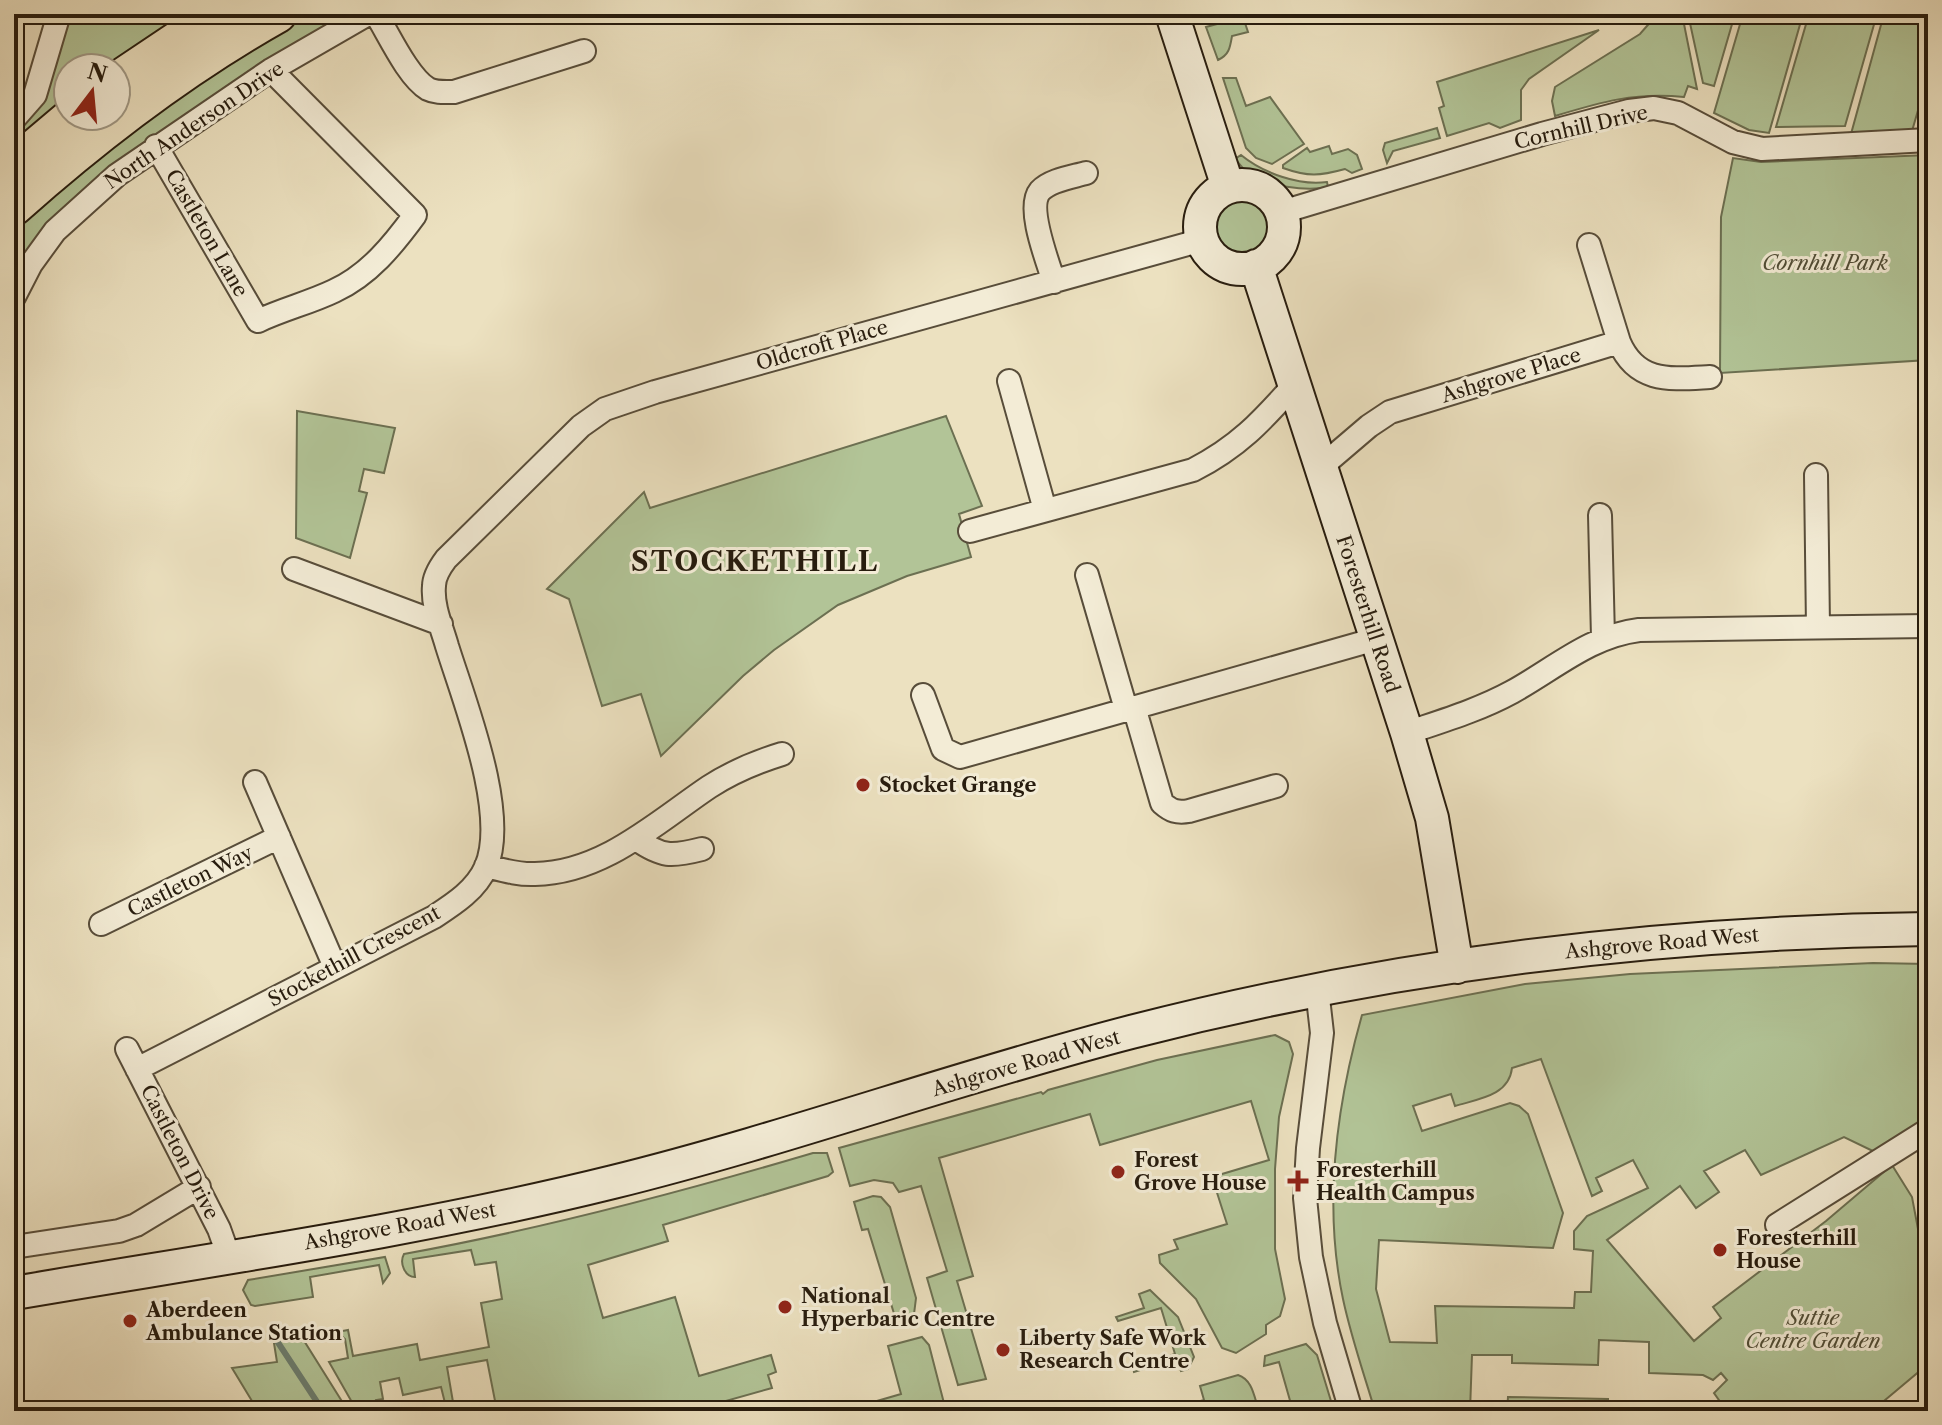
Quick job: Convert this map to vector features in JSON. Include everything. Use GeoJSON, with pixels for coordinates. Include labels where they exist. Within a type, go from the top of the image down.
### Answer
{"type":"FeatureCollection","features":[{"type":"Feature","properties":{"kind":"main road"},"geometry":{"type":"LineString","coordinates":[[132,70],[216,14]]}},
{"type":"Feature","properties":{"kind":"main road"},"geometry":{"type":"LineString","coordinates":[[14,207],[148,96],[191,66],[278,14]]}},
{"type":"Feature","properties":{"kind":"main road"},"geometry":{"type":"LineString","coordinates":[[14,165],[53,132]]}},
{"type":"Feature","properties":{"kind":"street"},"geometry":{"type":"LineString","coordinates":[[14,119],[35,95],[59,14]]}},
{"type":"Feature","properties":{"kind":"street","name":"North Anderson Drive"},"geometry":{"type":"LineString","coordinates":[[14,297],[31,264],[55,231],[85,201],[156,146],[271,70],[368,14]]}},
{"type":"Feature","properties":{"kind":"street"},"geometry":{"type":"LineString","coordinates":[[376,14],[416,78],[438,93],[454,92],[584,51]]}},
{"type":"Feature","properties":{"kind":"street"},"geometry":{"type":"LineString","coordinates":[[1172,14],[1228,187]]}},
{"type":"Feature","properties":{"kind":"street","name":"Castleton Lane"},"geometry":{"type":"LineString","coordinates":[[156,146],[258,321],[336,291],[356,278],[395,242],[415,215],[271,70]]}},
{"type":"Feature","properties":{"kind":"street","name":"Cornhill Drive"},"geometry":{"type":"LineString","coordinates":[[1282,212],[1542,134],[1629,111],[1654,108],[1678,113],[1748,147],[1928,140]]}},
{"type":"Feature","properties":{"kind":"street"},"geometry":{"type":"LineString","coordinates":[[1054,282],[1034,204],[1038,192],[1049,184],[1086,173]]}},
{"type":"Feature","properties":{"kind":"street"},"geometry":{"type":"LineString","coordinates":[[1241,184],[1254,186],[1276,201],[1282,212],[1285,229],[1281,245],[1271,258],[1256,266],[1240,269],[1224,265],[1211,254],[1202,240],[1200,224],[1204,209],[1214,196],[1228,187],[1241,184]]}},
{"type":"Feature","properties":{"kind":"street","name":"Oldcroft Place"},"geometry":{"type":"LineString","coordinates":[[482,524],[571,435],[605,409],[667,388],[1202,240]]}},
{"type":"Feature","properties":{"kind":"street"},"geometry":{"type":"LineString","coordinates":[[1589,245],[1619,342],[1635,368],[1654,376],[1710,377]]}},
{"type":"Feature","properties":{"kind":"street","name":"Foresterhill Road"},"geometry":{"type":"LineString","coordinates":[[1256,266],[1432,818],[1457,967]]}},
{"type":"Feature","properties":{"kind":"street","name":"Ashgrove Place"},"geometry":{"type":"LineString","coordinates":[[1321,467],[1390,412],[1619,342]]}},
{"type":"Feature","properties":{"kind":"street"},"geometry":{"type":"LineString","coordinates":[[1009,381],[1045,510]]}},
{"type":"Feature","properties":{"kind":"street"},"geometry":{"type":"LineString","coordinates":[[970,531],[1193,470],[1243,440],[1294,385]]}},
{"type":"Feature","properties":{"kind":"street"},"geometry":{"type":"LineString","coordinates":[[1816,475],[1818,627]]}},
{"type":"Feature","properties":{"kind":"street"},"geometry":{"type":"LineString","coordinates":[[1600,515],[1603,638]]}},
{"type":"Feature","properties":{"kind":"street","name":"Stockethill Crescent"},"geometry":{"type":"LineString","coordinates":[[132,1059],[335,967],[446,909],[475,885],[486,866],[493,824],[490,795],[433,587],[437,572],[446,559],[482,524]]}},
{"type":"Feature","properties":{"kind":"street"},"geometry":{"type":"LineString","coordinates":[[294,569],[441,624]]}},
{"type":"Feature","properties":{"kind":"street"},"geometry":{"type":"LineString","coordinates":[[1087,575],[1162,803],[1177,813],[1276,786]]}},
{"type":"Feature","properties":{"kind":"street"},"geometry":{"type":"LineString","coordinates":[[1407,733],[1511,693],[1603,638],[1639,630],[1928,626]]}},
{"type":"Feature","properties":{"kind":"street"},"geometry":{"type":"LineString","coordinates":[[923,695],[943,749],[960,757],[1376,639]]}},
{"type":"Feature","properties":{"kind":"street"},"geometry":{"type":"LineString","coordinates":[[486,866],[520,873],[555,872],[587,863],[636,839],[731,774],[782,754]]}},
{"type":"Feature","properties":{"kind":"street"},"geometry":{"type":"LineString","coordinates":[[255,782],[335,967]]}},
{"type":"Feature","properties":{"kind":"street","name":"Castleton Way"},"geometry":{"type":"LineString","coordinates":[[101,924],[279,837]]}},
{"type":"Feature","properties":{"kind":"street"},"geometry":{"type":"LineString","coordinates":[[636,839],[667,856],[702,849]]}},
{"type":"Feature","properties":{"kind":"street","name":"Ashgrove Road West"},"geometry":{"type":"LineString","coordinates":[[14,1293],[492,1211],[728,1153],[1128,1033],[1317,989],[1535,955],[1739,935],[1928,929]]}},
{"type":"Feature","properties":{"kind":"street"},"geometry":{"type":"LineString","coordinates":[[1317,989],[1322,1033],[1305,1198],[1311,1257],[1325,1323],[1351,1411]]}},
{"type":"Feature","properties":{"kind":"street","name":"Castleton Drive"},"geometry":{"type":"LineString","coordinates":[[132,1059],[199,1187],[229,1257]]}},
{"type":"Feature","properties":{"kind":"street"},"geometry":{"type":"LineString","coordinates":[[1777,1225],[1928,1130]]}},
{"type":"Feature","properties":{"kind":"street"},"geometry":{"type":"LineString","coordinates":[[14,1247],[119,1231],[136,1225],[199,1187]]}},
{"type":"Feature","properties":{"kind":"street","name":"Ashgrove Road West"},"geometry":{"type":"LineString","coordinates":[[14,1283],[137,1272]]}},
{"type":"Feature","properties":{"kind":"green space"},"geometry":{"type":"Polygon","coordinates":[[[70,14],[195,14],[132,57],[132,52],[57,52],[70,14]]]}},
{"type":"Feature","properties":{"kind":"green space"},"geometry":{"type":"Polygon","coordinates":[[[302,14],[349,14],[266,62],[151,139],[14,278],[14,224],[52,187],[265,35],[302,14]]]}},
{"type":"Feature","properties":{"kind":"green space"},"geometry":{"type":"Polygon","coordinates":[[[1654,14],[1682,14],[1697,89],[1688,86],[1684,97],[1618,99],[1555,116],[1552,101],[1555,87],[1640,34],[1654,14]]]}},
{"type":"Feature","properties":{"kind":"green space"},"geometry":{"type":"Polygon","coordinates":[[[1688,14],[1735,14],[1714,86],[1703,83],[1688,14]]]}},
{"type":"Feature","properties":{"kind":"green space"},"geometry":{"type":"Polygon","coordinates":[[[1743,14],[1803,14],[1769,133],[1749,130],[1714,113],[1743,14]]]}},
{"type":"Feature","properties":{"kind":"green space"},"geometry":{"type":"Polygon","coordinates":[[[1809,14],[1877,14],[1845,126],[1776,127],[1809,14]]]}},
{"type":"Feature","properties":{"kind":"green space"},"geometry":{"type":"Polygon","coordinates":[[[1884,14],[1928,14],[1928,76],[1912,131],[1851,134],[1884,14]]]}},
{"type":"Feature","properties":{"kind":"green space"},"geometry":{"type":"Polygon","coordinates":[[[1243,17],[1248,32],[1232,36],[1228,51],[1218,60],[1206,27],[1243,17]]]}},
{"type":"Feature","properties":{"kind":"green space"},"geometry":{"type":"Polygon","coordinates":[[[1599,30],[1529,79],[1521,90],[1521,120],[1500,128],[1489,123],[1447,136],[1439,108],[1444,106],[1437,82],[1599,30]]]}},
{"type":"Feature","properties":{"kind":"green space"},"geometry":{"type":"Polygon","coordinates":[[[52,66],[52,117],[14,150],[14,130],[38,107],[52,66]]]}},
{"type":"Feature","properties":{"kind":"green space"},"geometry":{"type":"Polygon","coordinates":[[[1223,78],[1236,78],[1246,106],[1270,97],[1304,144],[1272,164],[1256,158],[1246,148],[1223,78]]]}},
{"type":"Feature","properties":{"kind":"green space"},"geometry":{"type":"Polygon","coordinates":[[[1437,128],[1440,138],[1393,151],[1387,163],[1383,150],[1385,143],[1437,128]]]}},
{"type":"Feature","properties":{"kind":"green space"},"geometry":{"type":"Polygon","coordinates":[[[1329,146],[1332,154],[1348,149],[1357,155],[1362,169],[1352,173],[1345,169],[1314,174],[1283,168],[1307,148],[1310,152],[1329,146]]]}},
{"type":"Feature","properties":{"kind":"green space"},"geometry":{"type":"Polygon","coordinates":[[[1241,155],[1282,177],[1305,182],[1327,182],[1328,187],[1298,188],[1256,178],[1235,159],[1241,155]]]}},
{"type":"Feature","properties":{"kind":"green space","name":"Cornhill Park"},"geometry":{"type":"Polygon","coordinates":[[[1928,155],[1928,360],[1720,373],[1721,217],[1733,158],[1761,162],[1928,155]]]}},
{"type":"Feature","properties":{"kind":"green space"},"geometry":{"type":"Polygon","coordinates":[[[1236,196],[1248,196],[1264,205],[1271,215],[1271,239],[1264,249],[1248,258],[1236,258],[1216,244],[1211,233],[1211,221],[1225,201],[1236,196]]]}},
{"type":"Feature","properties":{"kind":"green space"},"geometry":{"type":"Polygon","coordinates":[[[297,411],[395,428],[384,473],[364,469],[359,491],[367,493],[350,558],[296,538],[297,411]]]}},
{"type":"Feature","properties":{"kind":"green space"},"geometry":{"type":"Polygon","coordinates":[[[946,416],[982,506],[959,514],[971,557],[907,576],[838,605],[743,676],[661,756],[641,694],[602,706],[569,599],[547,589],[644,492],[650,508],[946,416]]]}},
{"type":"Feature","properties":{"kind":"green space","name":"Suttie Centre Garden"},"geometry":{"type":"Polygon","coordinates":[[[1873,963],[1928,964],[1928,1121],[1877,1153],[1844,1137],[1761,1175],[1745,1150],[1704,1171],[1719,1192],[1696,1208],[1680,1186],[1607,1240],[1694,1341],[1721,1318],[1713,1307],[1826,1221],[1892,1165],[1912,1197],[1918,1229],[1928,1253],[1928,1364],[1872,1411],[1720,1411],[1721,1403],[1714,1393],[1727,1380],[1721,1373],[1713,1380],[1703,1375],[1649,1373],[1649,1342],[1599,1340],[1598,1365],[1512,1363],[1512,1355],[1472,1355],[1470,1411],[1375,1411],[1343,1299],[1334,1228],[1333,1192],[1339,1121],[1362,1015],[1525,984],[1630,974],[1873,963]],[[1541,1059],[1512,1068],[1505,1085],[1491,1095],[1455,1106],[1451,1094],[1413,1106],[1422,1131],[1510,1103],[1519,1106],[1528,1114],[1563,1213],[1553,1248],[1379,1240],[1376,1289],[1390,1342],[1437,1343],[1435,1306],[1574,1308],[1575,1292],[1591,1292],[1593,1251],[1574,1249],[1574,1231],[1587,1216],[1648,1188],[1633,1160],[1596,1178],[1602,1191],[1592,1196],[1541,1059]]]}},
{"type":"Feature","properties":{"kind":"green space"},"geometry":{"type":"Polygon","coordinates":[[[1275,1035],[1289,1042],[1293,1054],[1279,1117],[1275,1169],[1275,1249],[1285,1299],[1280,1316],[1266,1325],[1266,1334],[1236,1353],[1222,1348],[1196,1299],[1160,1263],[1159,1255],[1178,1249],[1174,1240],[1227,1224],[1212,1177],[1269,1160],[1251,1101],[1100,1145],[1090,1114],[939,1158],[973,1276],[957,1281],[986,1379],[958,1385],[927,1278],[947,1271],[921,1186],[899,1192],[893,1183],[874,1180],[850,1186],[839,1148],[1157,1060],[1275,1035]]]}},
{"type":"Feature","properties":{"kind":"green space"},"geometry":{"type":"Polygon","coordinates":[[[813,1153],[827,1153],[833,1172],[663,1225],[668,1241],[588,1265],[603,1318],[675,1297],[699,1376],[771,1355],[776,1372],[768,1375],[772,1388],[722,1402],[719,1411],[497,1411],[487,1360],[447,1367],[453,1402],[445,1403],[441,1387],[403,1395],[399,1378],[380,1382],[383,1399],[376,1400],[378,1411],[357,1411],[329,1362],[348,1358],[345,1339],[337,1332],[348,1330],[353,1356],[417,1344],[420,1360],[489,1347],[481,1303],[502,1299],[496,1262],[475,1265],[471,1250],[413,1259],[415,1277],[408,1275],[404,1269],[404,1254],[610,1209],[813,1153]]]}},
{"type":"Feature","properties":{"kind":"green space"},"geometry":{"type":"Polygon","coordinates":[[[873,1196],[881,1197],[890,1207],[916,1298],[914,1314],[896,1320],[868,1229],[862,1230],[854,1202],[873,1196]]]}},
{"type":"Feature","properties":{"kind":"green space"},"geometry":{"type":"Polygon","coordinates":[[[385,1257],[390,1273],[383,1283],[379,1265],[310,1277],[313,1297],[255,1306],[251,1305],[243,1290],[248,1280],[385,1257]]]}},
{"type":"Feature","properties":{"kind":"green space"},"geometry":{"type":"Polygon","coordinates":[[[1150,1290],[1178,1317],[1194,1357],[1188,1369],[1181,1371],[1176,1359],[1134,1372],[1133,1367],[1175,1354],[1161,1308],[1118,1321],[1116,1317],[1144,1308],[1139,1294],[1150,1290]]]}},
{"type":"Feature","properties":{"kind":"green space"},"geometry":{"type":"Polygon","coordinates":[[[283,1334],[301,1336],[348,1411],[258,1411],[232,1368],[277,1362],[273,1337],[283,1334]]]}},
{"type":"Feature","properties":{"kind":"green space"},"geometry":{"type":"Polygon","coordinates":[[[922,1337],[929,1345],[946,1411],[862,1411],[877,1401],[901,1394],[888,1346],[922,1337]]]}},
{"type":"Feature","properties":{"kind":"green space"},"geometry":{"type":"Polygon","coordinates":[[[1306,1344],[1317,1355],[1334,1411],[1293,1411],[1279,1362],[1264,1366],[1265,1356],[1306,1344]]]}},
{"type":"Feature","properties":{"kind":"green space"},"geometry":{"type":"Polygon","coordinates":[[[1238,1375],[1250,1385],[1259,1411],[1228,1411],[1225,1403],[1196,1411],[1167,1411],[1204,1400],[1200,1386],[1238,1375]]]}},
{"type":"Feature","properties":{"kind":"green space"},"geometry":{"type":"Polygon","coordinates":[[[1508,1397],[1608,1399],[1608,1411],[1507,1411],[1508,1397]]]}},
{"type":"Feature","properties":{"kind":"waterway"},"geometry":{"type":"LineString","coordinates":[[277,1341],[323,1411]]}},
{"type":"Feature","properties":{"kind":"place","name":"Stocket Grange"},"geometry":{"type":"Point","coordinates":[863,785]}},
{"type":"Feature","properties":{"kind":"place","name":"Forest Grove House"},"geometry":{"type":"Point","coordinates":[1118,1172]}},
{"type":"Feature","properties":{"kind":"place","name":"Foresterhill Health Campus"},"geometry":{"type":"Point","coordinates":[1298,1181]}},
{"type":"Feature","properties":{"kind":"place","name":"Foresterhill House"},"geometry":{"type":"Point","coordinates":[1720,1250]}},
{"type":"Feature","properties":{"kind":"place","name":"National Hyperbaric Centre"},"geometry":{"type":"Point","coordinates":[785,1307]}},
{"type":"Feature","properties":{"kind":"place","name":"Aberdeen Ambulance Station"},"geometry":{"type":"Point","coordinates":[130,1321]}},
{"type":"Feature","properties":{"kind":"place","name":"Liberty Safe Work Research Centre"},"geometry":{"type":"Point","coordinates":[1003,1350]}},
{"type":"Feature","properties":{"kind":"district","name":"STOCKETHILL"},"geometry":{"type":"Point","coordinates":[755,561]}}]}
